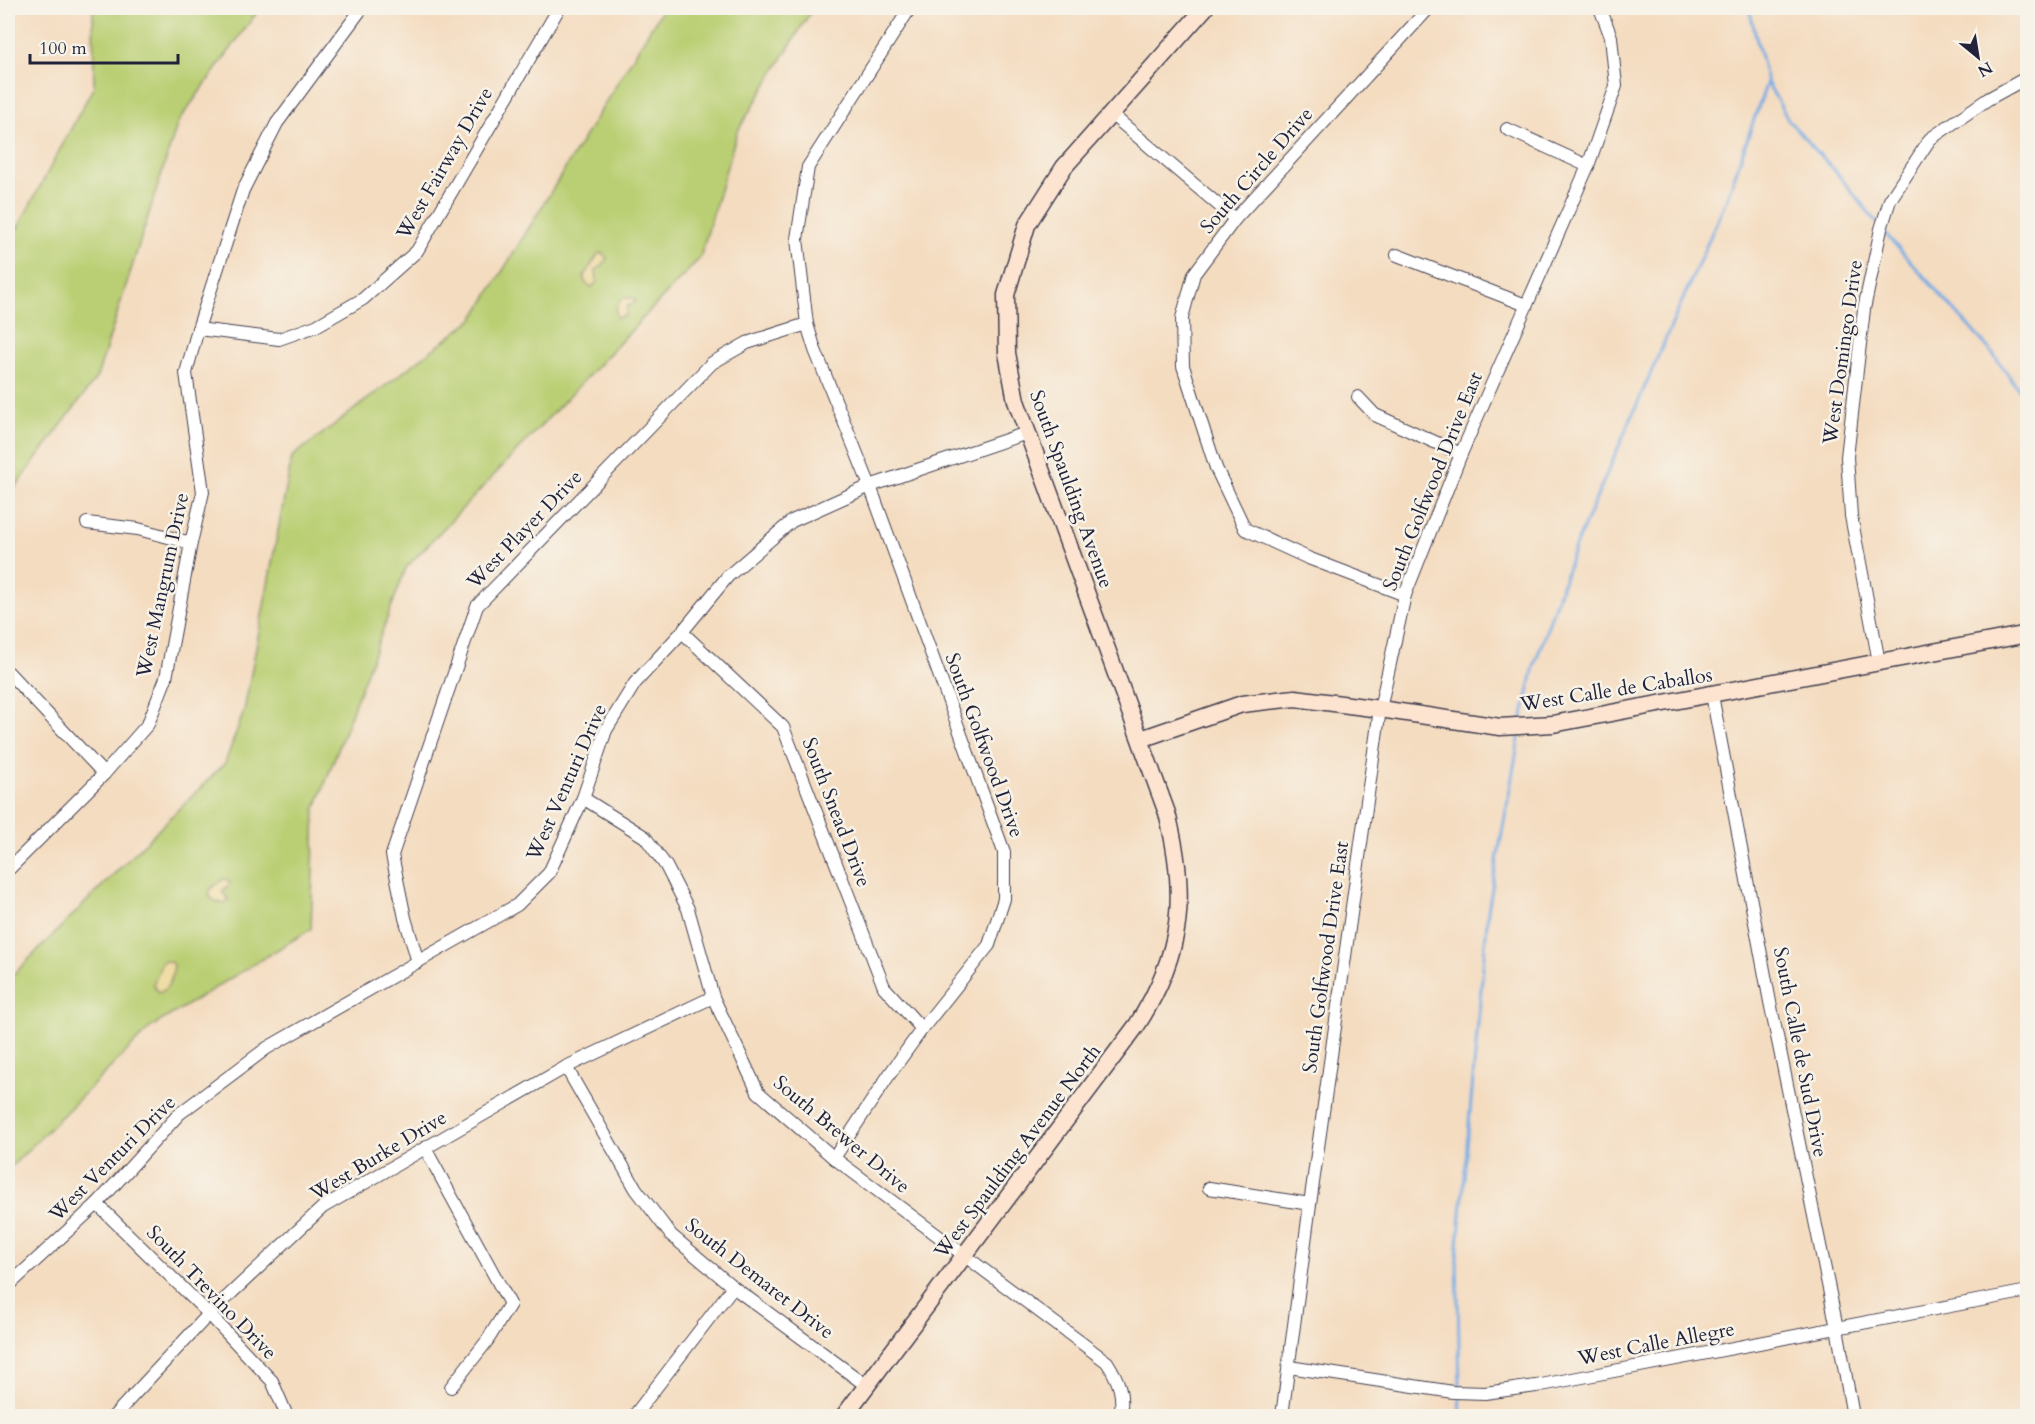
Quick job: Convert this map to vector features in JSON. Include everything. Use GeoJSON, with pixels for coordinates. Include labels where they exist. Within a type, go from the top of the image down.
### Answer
{"type":"FeatureCollection","features":[{"type":"Feature","properties":{"kind":"street","name":"West Mangrum Drive"},"geometry":{"type":"LineString","coordinates":[[8,870],[104,774],[148,724],[166,678],[191,543],[203,492],[186,372],[198,329],[243,190],[277,123],[362,8]]}},
{"type":"Feature","properties":{"kind":"street","name":"West Fairway Drive"},"geometry":{"type":"LineString","coordinates":[[198,329],[279,339],[316,326],[363,299],[417,251],[559,8]]}},
{"type":"Feature","properties":{"kind":"street","name":"South Golfwood Drive"},"geometry":{"type":"LineString","coordinates":[[834,1158],[922,1029],[989,945],[1004,899],[1004,852],[870,486],[815,350],[807,324],[797,239],[808,167],[910,8]]}},
{"type":"Feature","properties":{"kind":"street","name":"South Spaulding Avenue"},"geometry":{"type":"LineString","coordinates":[[1177,929],[1180,883],[1167,813],[1016,401],[1007,353],[1006,295],[1027,225],[1064,167],[1205,8]]}},
{"type":"Feature","properties":{"kind":"street","name":"South Circle Drive"},"geometry":{"type":"LineString","coordinates":[[1405,595],[1308,558],[1245,529],[1216,468],[1183,366],[1182,318],[1194,274],[1235,219],[1429,8]]}},
{"type":"Feature","properties":{"kind":"street","name":"South Golfwood Drive East"},"geometry":{"type":"LineString","coordinates":[[1282,1416],[1380,709],[1405,595],[1461,454],[1588,166],[1616,86],[1611,37],[1600,8]]}},
{"type":"Feature","properties":{"kind":"street","name":"West Domingo Drive"},"geometry":{"type":"LineString","coordinates":[[1880,662],[1851,516],[1847,457],[1864,309],[1881,229],[1890,200],[1930,139],[1988,99],[2028,77]]}},
{"type":"Feature","properties":{"kind":"street"},"geometry":{"type":"LineString","coordinates":[[1111,114],[1235,219]]}},
{"type":"Feature","properties":{"kind":"street"},"geometry":{"type":"LineString","coordinates":[[1508,129],[1588,166]]}},
{"type":"Feature","properties":{"kind":"street"},"geometry":{"type":"LineString","coordinates":[[1397,255],[1526,305]]}},
{"type":"Feature","properties":{"kind":"street","name":"West Player Drive"},"geometry":{"type":"LineString","coordinates":[[418,962],[405,918],[392,855],[477,606],[712,363],[747,343],[807,324]]}},
{"type":"Feature","properties":{"kind":"street"},"geometry":{"type":"LineString","coordinates":[[1358,397],[1376,415],[1461,454]]}},
{"type":"Feature","properties":{"kind":"street","name":"West Venturi Drive"},"geometry":{"type":"LineString","coordinates":[[8,1286],[97,1204],[179,1114],[267,1048],[517,905],[549,873],[583,798],[606,730],[635,682],[682,632],[728,576],[792,521],[870,486],[1027,433]]}},
{"type":"Feature","properties":{"kind":"street"},"geometry":{"type":"LineString","coordinates":[[87,523],[138,529],[191,543]]}},
{"type":"Feature","properties":{"kind":"street","name":"South Snead Drive"},"geometry":{"type":"LineString","coordinates":[[682,632],[783,727],[884,987],[922,1029]]}},
{"type":"Feature","properties":{"kind":"street","name":"West Calle de Caballos"},"geometry":{"type":"LineString","coordinates":[[1141,739],[1242,704],[1295,698],[1500,727],[1553,724],[2028,634]]}},
{"type":"Feature","properties":{"kind":"street"},"geometry":{"type":"LineString","coordinates":[[8,672],[104,774]]}},
{"type":"Feature","properties":{"kind":"street","name":"South Calle de Sud Drive"},"geometry":{"type":"LineString","coordinates":[[1712,695],[1853,1416]]}},
{"type":"Feature","properties":{"kind":"street","name":"South Brewer Drive"},"geometry":{"type":"LineString","coordinates":[[583,798],[645,837],[666,866],[688,909],[713,997],[758,1092],[834,1158],[1107,1362],[1117,1379],[1120,1390],[1122,1402],[1120,1416]]}},
{"type":"Feature","properties":{"kind":"street","name":"West Spaulding Avenue North"},"geometry":{"type":"LineString","coordinates":[[844,1416],[1137,1025],[1162,980],[1177,929]]}},
{"type":"Feature","properties":{"kind":"street","name":"West Burke Drive"},"geometry":{"type":"LineString","coordinates":[[114,1416],[209,1314],[323,1207],[566,1067],[713,997]]}},
{"type":"Feature","properties":{"kind":"street","name":"South Demaret Drive"},"geometry":{"type":"LineString","coordinates":[[566,1067],[636,1189],[671,1235],[733,1287],[867,1386]]}},
{"type":"Feature","properties":{"kind":"street"},"geometry":{"type":"LineString","coordinates":[[425,1148],[510,1304],[487,1341],[451,1387]]}},
{"type":"Feature","properties":{"kind":"street"},"geometry":{"type":"LineString","coordinates":[[1209,1188],[1310,1204]]}},
{"type":"Feature","properties":{"kind":"street","name":"South Trevino Drive"},"geometry":{"type":"LineString","coordinates":[[97,1204],[209,1314],[272,1381],[287,1416]]}},
{"type":"Feature","properties":{"kind":"street"},"geometry":{"type":"LineString","coordinates":[[634,1416],[733,1287]]}},
{"type":"Feature","properties":{"kind":"street","name":"West Calle Allegre"},"geometry":{"type":"LineString","coordinates":[[1289,1367],[1453,1392],[1485,1393],[1536,1386],[2028,1291]]}},
{"type":"Feature","properties":{"kind":"green space"},"geometry":{"type":"Polygon","coordinates":[[[93,8],[260,8],[178,122],[97,377],[8,497],[8,246],[94,86],[93,8]]]}},
{"type":"Feature","properties":{"kind":"green space"},"geometry":{"type":"Polygon","coordinates":[[[663,8],[813,8],[737,132],[700,258],[406,568],[315,810],[311,929],[151,1027],[8,1170],[8,980],[225,763],[244,711],[292,457],[474,318],[663,8]]]}},
{"type":"Feature","properties":{"kind":"sand"},"geometry":{"type":"Polygon","coordinates":[[[602,253],[607,258],[596,270],[597,282],[592,287],[585,283],[584,277],[598,254],[602,253]]]}},
{"type":"Feature","properties":{"kind":"sand"},"geometry":{"type":"Polygon","coordinates":[[[624,298],[632,298],[636,301],[627,306],[626,315],[617,318],[617,307],[624,298]]]}},
{"type":"Feature","properties":{"kind":"sand"},"geometry":{"type":"Polygon","coordinates":[[[224,879],[230,884],[222,891],[229,900],[223,904],[213,900],[209,895],[210,889],[224,879]]]}},
{"type":"Feature","properties":{"kind":"sand"},"geometry":{"type":"Polygon","coordinates":[[[167,961],[174,966],[170,982],[159,993],[153,985],[162,962],[167,961]]]}},
{"type":"Feature","properties":{"kind":"waterway"},"geometry":{"type":"LineString","coordinates":[[1522,720],[1534,666],[1575,547],[1727,198],[1767,82],[1749,8]]}},
{"type":"Feature","properties":{"kind":"waterway"},"geometry":{"type":"LineString","coordinates":[[1767,82],[1789,121],[1836,172],[1878,224]]}},
{"type":"Feature","properties":{"kind":"waterway"},"geometry":{"type":"LineString","coordinates":[[1884,232],[1990,350],[2028,402]]}},
{"type":"Feature","properties":{"kind":"waterway"},"geometry":{"type":"LineString","coordinates":[[1460,1388],[1457,1257],[1488,911],[1520,733]]}},
{"type":"Feature","properties":{"kind":"waterway"},"geometry":{"type":"LineString","coordinates":[[1460,1394],[1461,1416]]}}]}
